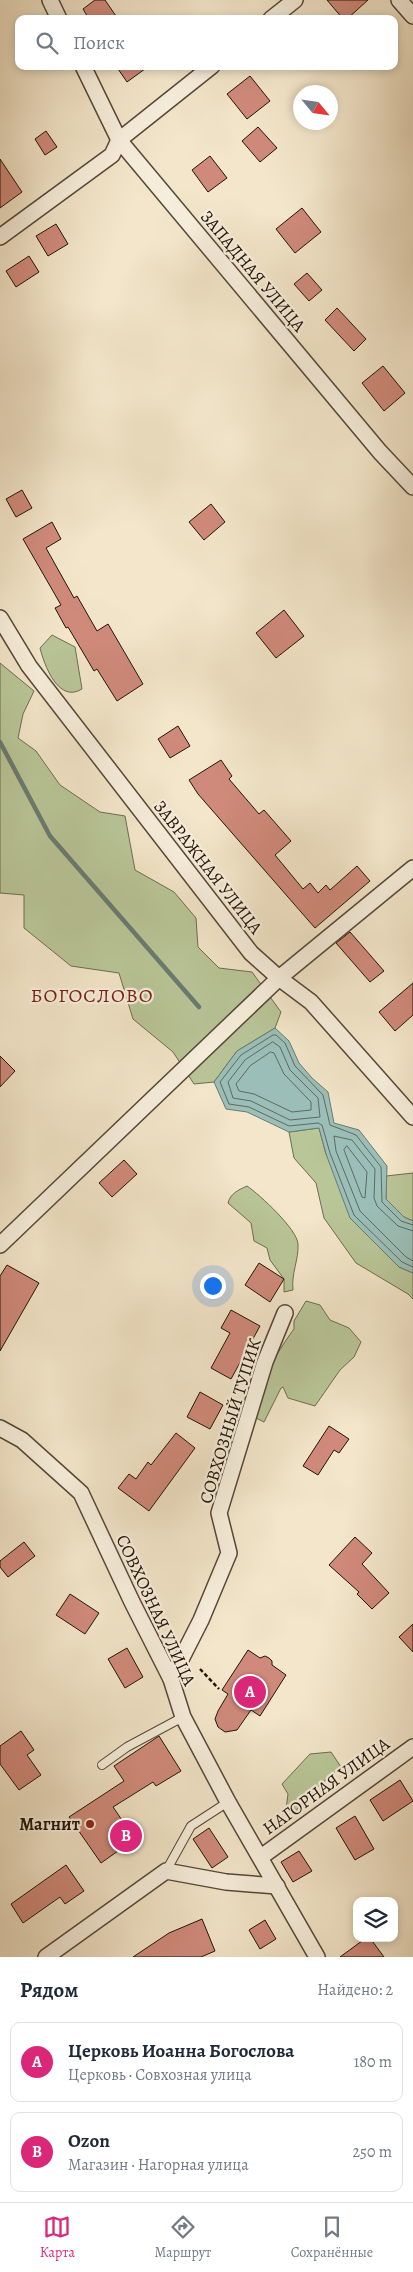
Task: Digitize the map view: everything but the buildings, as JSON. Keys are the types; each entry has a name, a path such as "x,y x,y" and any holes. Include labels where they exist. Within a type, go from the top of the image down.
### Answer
{"street":[{"path":"50,0 57,15"},
{"path":"277,10 295,0"},
{"path":"399,0 413,16"},
{"name":"ЗАПАДНАЯ УЛИЦА","path":"85,70 119,140 380,452 413,487"},
{"path":"0,237 112,155 119,140 207,70"},
{"name":"ЗАВРАЖНАЯ УЛИЦА","path":"0,618 29,666 251,953 279,978 311,1002 413,1117"},
{"path":"0,1245 279,978 413,868"},
{"name":"СОВХОЗНЫЙ ТУПИК","path":"172,1679 201,1620 229,1553 219,1513 265,1362 285,1313"},
{"name":"СОВХОЗНАЯ УЛИЦА","path":"0,1428 22,1440 81,1493 132,1602 172,1679 183,1717 228,1802 261,1857 316,1957"},
{"name":"НАГОРНАЯ УЛИЦА","path":"261,1857 413,1746"},
{"path":"46,1957 166,1871 226,1882 277,1886"}],"lane":[{"path":"102,1765 127,1747 183,1717"},
{"path":"166,1871 191,1826 228,1802"}],"path":[{"path":"200,1669 219,1689"}],"green space":[{"path":"52,635 75,647 82,689 73,692 66,691 59,687 49,672 40,648"},
{"path":"0,663 34,691 23,714 18,738 36,751 60,785 100,812 125,816 135,870 174,892 196,918 198,947 219,968 252,972 281,1012 275,1028 237,1051 214,1082 194,1084 173,1052 133,1019 119,973 71,966 24,928 24,895 0,893"},
{"path":"319,1128 326,1154 399,1267 413,1273 413,1299 408,1294 356,1263 324,1218 316,1183 294,1158 289,1132"},
{"path":"413,1173 413,1221 404,1217 386,1199 386,1176"},
{"path":"247,1186 285,1221 296,1238 298,1250 293,1290 284,1292 284,1279 270,1260 267,1248 254,1241 251,1223 228,1203 233,1195"},
{"path":"306,1301 320,1305 330,1320 349,1328 361,1342 354,1357 340,1370 315,1406 288,1398 283,1387 264,1422 254,1417 263,1380 280,1349 294,1329 294,1321"},
{"path":"331,1752 341,1767 315,1789 294,1813 286,1809 288,1794 282,1784 310,1754"}],"water":[{"path":"275,1028 289,1041 299,1063 328,1092 334,1123 359,1130 387,1166 386,1199 404,1217 413,1221 413,1273 399,1267 350,1218 326,1154 319,1128 289,1132 247,1112 226,1109 214,1082 237,1051"}],"waterway":[{"path":"0,742 50,836 199,1007"}],"place":[{"name":"Церковь Иоанна Богослова","path":"250,1692"},
{"name":"Магнит","path":"90,1824"},
{"name":"Ozon","path":"126,1836"}],"district":[{"name":"БОГОСЛОВО","path":"92,995"}]}
